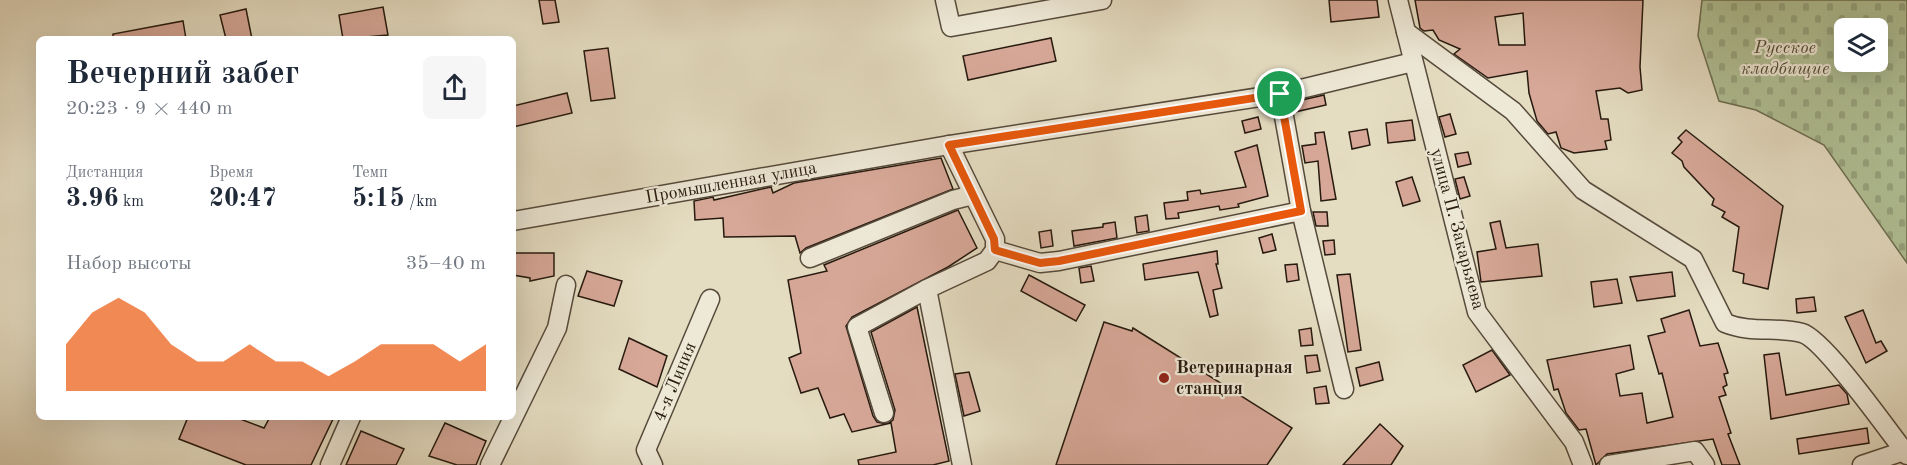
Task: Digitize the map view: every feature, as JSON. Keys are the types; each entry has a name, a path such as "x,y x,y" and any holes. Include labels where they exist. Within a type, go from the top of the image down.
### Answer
{"street":[{"path":"945,0 951,27 1102,0"},
{"name":"улица П. Закарьяева","path":"1398,0 1477,312 1574,442 1583,465"},
{"path":"1406,32 1512,111 1583,190 1635,226 1693,260 1725,323 1741,330 1804,333 1818,345 1906,453 1862,465"},
{"name":"Промышленная улица","path":"516,220 949,145 1280,94 1413,62"},
{"path":"1280,94 1301,211 1344,389"},
{"path":"884,413 857,327 927,289 987,261 995,250 994,239 949,145"},
{"path":"810,258 953,200 973,195"},
{"path":"995,250 1025,260 1049,262 1301,211"},
{"path":"516,412 557,328 566,285"},
{"path":"927,289 962,465"},
{"name":"4-я Линия","path":"653,465 646,450 710,299"},
{"path":"330,465 350,420"},
{"path":"490,465 512,420"},
{"path":"1609,465 1695,451 1705,465"}],"green space":[{"name":"Русское кладбищие","path":"1702,0 1907,0 1907,263 1824,145 1756,110 1719,101 1698,36"}],"building":[{"path":"539,0 555,0 559,22 543,24"},
{"path":"1329,0 1377,0 1379,17 1331,22"},
{"path":"1415,0 1643,0 1640,67 1642,90 1628,93 1620,88 1596,91 1601,119 1608,119 1611,140 1605,141 1607,149 1574,153 1561,148 1556,132 1548,134 1537,121 1529,93 1527,71 1488,78 1454,54 1460,49 1439,40 1433,30 1424,31 1420,28","holes":["1523,13 1525,45 1499,45 1495,17"]},
{"path":"383,7 388,35 342,36 339,15"},
{"path":"246,9 251,36 225,36 220,15"},
{"path":"183,21 186,36 113,36 113,34"},
{"path":"1051,38 1056,61 968,80 963,56"},
{"path":"608,48 615,98 591,101 584,51"},
{"path":"567,93 572,113 516,126 516,105"},
{"path":"1324,95 1326,105 1295,112 1293,102"},
{"path":"1450,114 1456,134 1445,137 1439,117"},
{"path":"1258,117 1261,129 1245,133 1242,121"},
{"path":"1412,120 1415,140 1388,143 1386,123"},
{"path":"1367,129 1370,145 1352,149 1349,132"},
{"path":"1686,130 1783,206 1768,289 1743,283 1744,274 1733,271 1739,227 1722,217 1725,212 1712,205 1714,199 1684,167 1682,161 1672,153 1682,142 1678,138"},
{"path":"1324,132 1336,199 1321,201 1318,161 1305,163 1302,146 1316,144 1315,133"},
{"path":"1257,145 1268,196 1238,204 1239,207 1220,210 1219,206 1178,213 1179,218 1166,219 1164,203 1188,200 1187,192 1200,190 1201,194 1246,187 1235,152"},
{"path":"1468,152 1471,164 1458,167 1455,154"},
{"path":"941,158 953,189 806,248 800,253 795,236 724,237 723,218 695,220 694,201 713,197 714,200 771,187 773,193 794,183"},
{"path":"1412,177 1420,201 1403,206 1396,182"},
{"path":"1464,177 1470,196 1460,199 1455,179"},
{"path":"958,210 977,248 948,267 852,317 846,326 873,416 877,422 887,424 852,432 844,414 830,418 818,388 801,393 789,358 801,353 788,280 827,271 824,265"},
{"path":"1313,212 1327,212 1328,226 1316,226"},
{"path":"1147,215 1149,231 1137,233 1135,217"},
{"path":"1500,221 1506,248 1538,244 1542,276 1481,282 1477,252 1496,249 1490,223"},
{"path":"1115,222 1117,238 1074,246 1072,231 1103,227 1103,224"},
{"path":"1051,230 1053,246 1041,248 1039,232"},
{"path":"1272,234 1276,250 1263,253 1259,238"},
{"path":"1334,240 1335,254 1325,255 1323,241"},
{"path":"1217,251 1218,264 1216,264 1222,288 1213,290 1218,315 1210,317 1198,272 1145,280 1143,264"},
{"path":"516,253 554,253 554,276 530,281 530,278 516,276"},
{"path":"1297,264 1299,280 1287,282 1285,265"},
{"path":"1091,266 1094,281 1081,283 1079,268"},
{"path":"587,271 622,281 614,306 578,296"},
{"path":"1672,272 1675,296 1637,301 1630,277"},
{"path":"1350,274 1361,350 1348,352 1337,275"},
{"path":"1029,275 1085,305 1076,321 1021,291"},
{"path":"1617,279 1622,303 1594,307 1591,282"},
{"path":"1814,297 1816,311 1797,313 1796,299"},
{"path":"917,307 949,461 933,465 859,465 858,460 896,452 891,423 887,424 893,420 895,410 871,332"},
{"path":"1689,310 1700,346 1718,343 1728,373 1724,374 1727,385 1723,387 1726,395 1719,397 1731,433 1728,434 1740,465 1722,465 1713,439 1607,454 1596,465 1586,429 1579,430 1566,413 1558,389 1554,390 1547,360 1630,345 1634,369 1616,374 1620,396 1642,393 1647,423 1673,417 1662,373 1659,374 1648,336 1665,332 1661,319"},
{"path":"1863,310 1876,343 1881,341 1887,351 1866,363 1845,317"},
{"name":"Ветеринарная станция","path":"1104,322 1132,331 1133,328 1292,428 1267,465 1056,465"},
{"path":"1311,328 1313,345 1301,346 1299,330"},
{"path":"629,338 667,356 657,387 619,369"},
{"path":"1492,350 1510,375 1476,392 1463,365"},
{"path":"1779,353 1786,395 1839,385 1847,394 1849,404 1771,419 1764,355"},
{"path":"1317,355 1320,371 1307,373 1305,356"},
{"path":"1379,362 1383,380 1360,386 1356,368"},
{"path":"969,372 980,411 964,416 955,374"},
{"path":"1326,386 1329,403 1316,404 1314,388"},
{"path":"187,420 243,420 264,428 268,420 333,420 311,465 246,465 179,439"},
{"path":"445,423 486,441 476,465 457,465 429,456"},
{"path":"1380,424 1403,446 1391,465 1343,465"},
{"path":"1867,428 1869,443 1799,454 1797,439"},
{"path":"361,431 404,449 396,465 346,465"}],"place":[{"name":"Ветеринарная станция","path":"1164,378"}],"route":[{"path":"1280,94 1301,211 1059,261 1040,263 995,250 994,239 949,145 1032,132 1280,94"}]}
